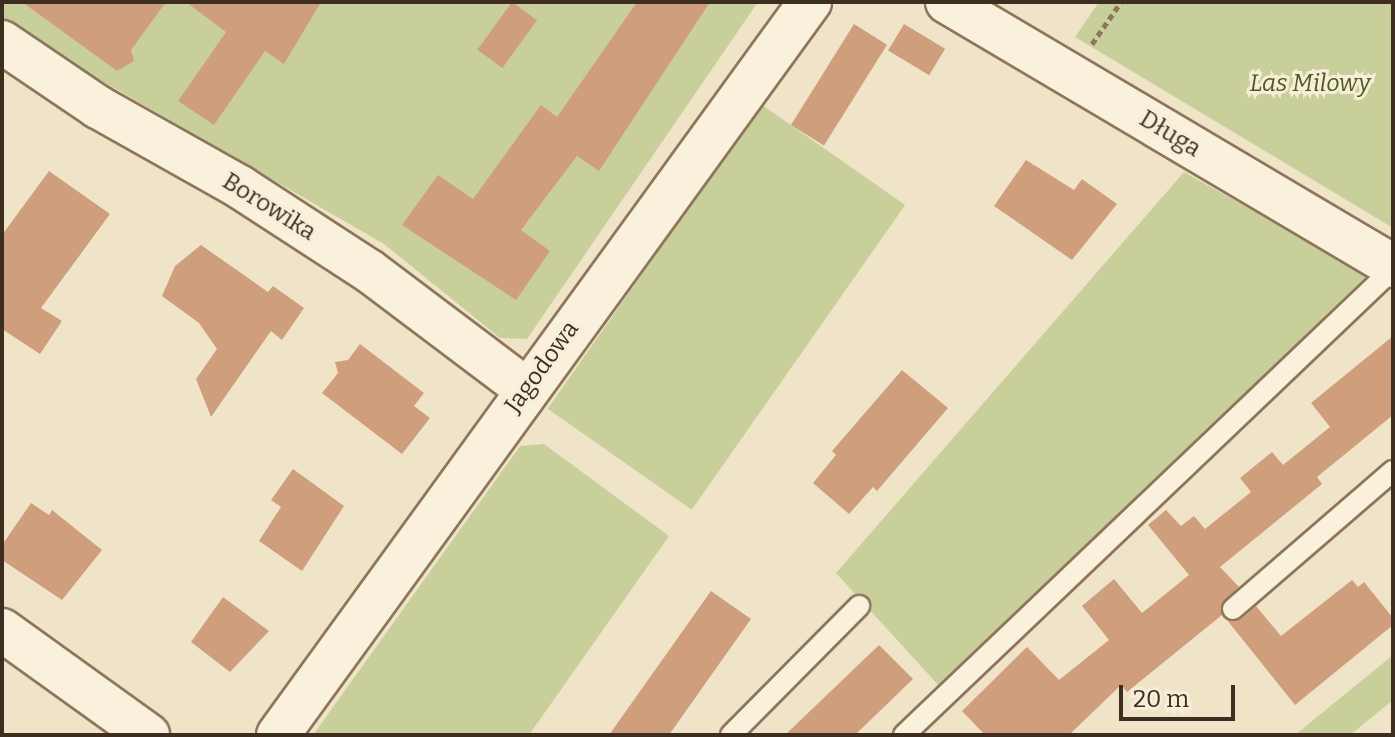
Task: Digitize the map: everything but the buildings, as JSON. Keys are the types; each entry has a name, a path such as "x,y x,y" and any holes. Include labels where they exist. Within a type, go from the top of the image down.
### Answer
{"street":[{"name":"Jagodowa","path":"278,735 526,389 810,2"},
{"name":"Długa","path":"947,2 1393,267"},
{"name":"Borowika","path":"2,42 98,107 240,187 368,270 526,389"},
{"path":"2,630 148,735"}],"lane":[{"path":"904,735 1393,267"},
{"path":"1233,609 1393,471"},
{"path":"731,735 859,606"}],"path":[{"path":"1071,75 1121,2"}],"green space":[{"path":"2,2 758,2 527,339 500,338 384,244 62,58 2,17"},
{"name":"Las Milowy","path":"1099,2 1393,2 1393,228 1075,37"},
{"path":"761,104 905,205 692,510 548,409"},
{"path":"1184,172 1368,275 940,687 836,573"},
{"path":"544,444 669,536 529,735 313,735 520,446"},
{"path":"1393,655 1393,700 1350,735 1295,735"}]}
